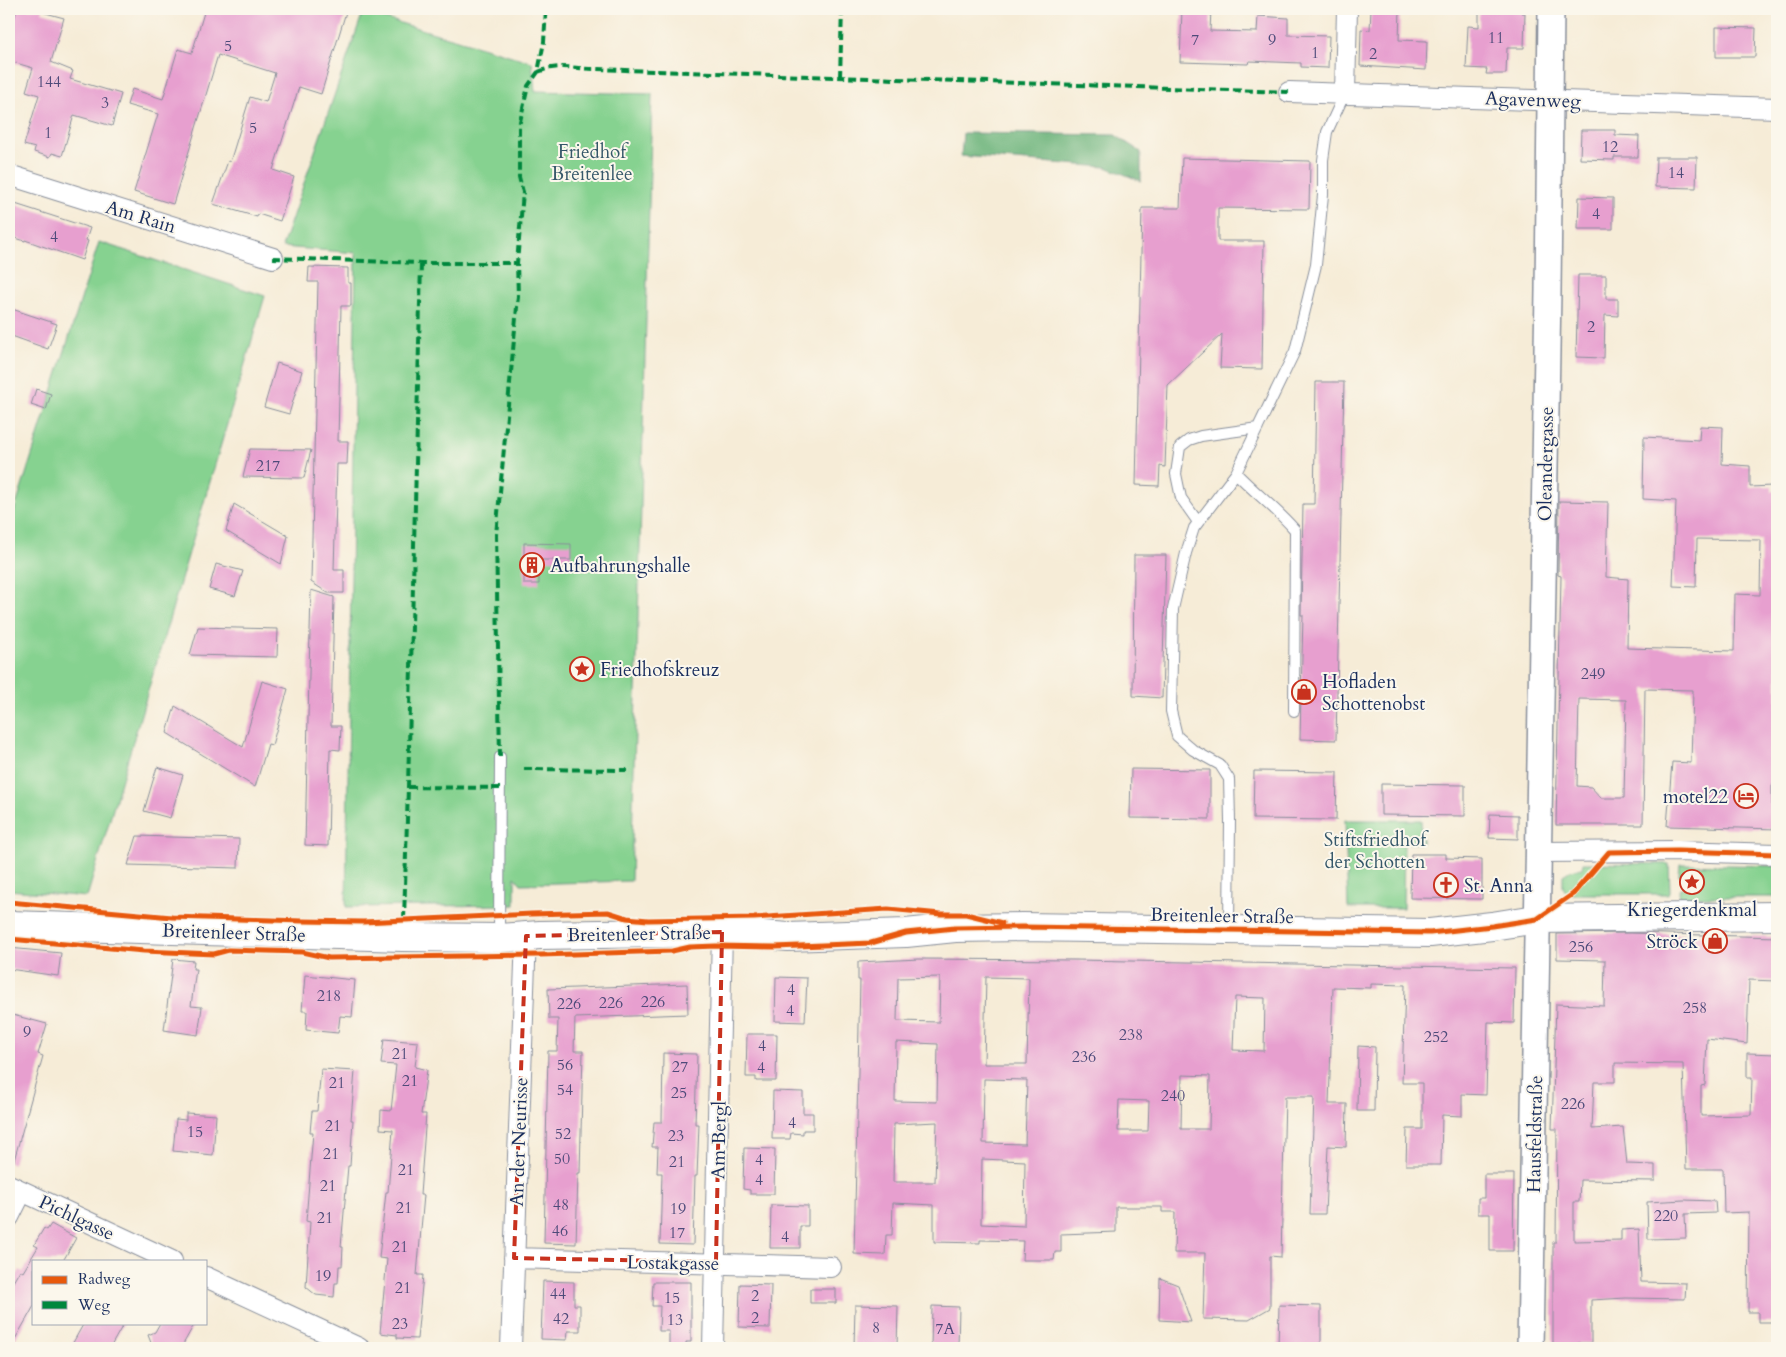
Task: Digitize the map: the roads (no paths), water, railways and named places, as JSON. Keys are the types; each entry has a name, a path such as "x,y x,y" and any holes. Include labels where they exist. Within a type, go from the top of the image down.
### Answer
{"main road":[{"name":"Breitenleer Straße","path":"9,925 403,938 499,938 722,932 788,936 906,934 955,928 1022,927 1430,932 1537,920 1777,916"}],"street":[{"path":"1345,93 1347,9"},
{"name":"Oleandergasse","path":"1537,920 1551,9"},
{"name":"Agavenweg","path":"1289,92 1777,108"},
{"name":"Am Rain","path":"9,175 273,258"},
{"path":"1538,852 1777,854"},
{"name":"Hausfeldstraße","path":"1530,1348 1537,920"},
{"name":"Am Bergl","path":"713,1348 722,932"},
{"name":"An der Neurisse","path":"511,1348 526,936"},
{"path":"9,1217 15,1188"},
{"name":"Pichlgasse","path":"15,1188 170,1260"},
{"name":"Lostakgasse","path":"514,1258 716,1262 832,1267"},
{"path":"208,1277 359,1348"}],"lane":[{"path":"1229,930 1229,779 1220,765 1193,750 1177,736 1171,711 1173,610 1186,553 1194,528 1236,473 1295,351 1316,265 1323,195 1322,160 1327,132 1345,93"},
{"path":"1198,522 1181,498 1176,474 1180,447 1189,440 1201,436 1258,428"},
{"path":"1236,473 1251,490 1283,515 1295,530 1294,711"},
{"path":"499,938 500,757"}],"place":[{"name":"Aufbahrungshalle","path":"532,565"},
{"name":"Friedhofskreuz","path":"582,669"},
{"name":"Hofladen Schottenobst","path":"1304,692"},
{"name":"motel22","path":"1746,796"},
{"name":"Kriegerdenkmal","path":"1692,882"},
{"name":"St. Anna","path":"1446,885"},
{"name":"Ströck","path":"1715,941"}],"park label":[{"name":"Friedhof Breitenlee","path":"592,162"},
{"name":"Stiftsfriedhof der Schotten","path":"1375,850"}]}
